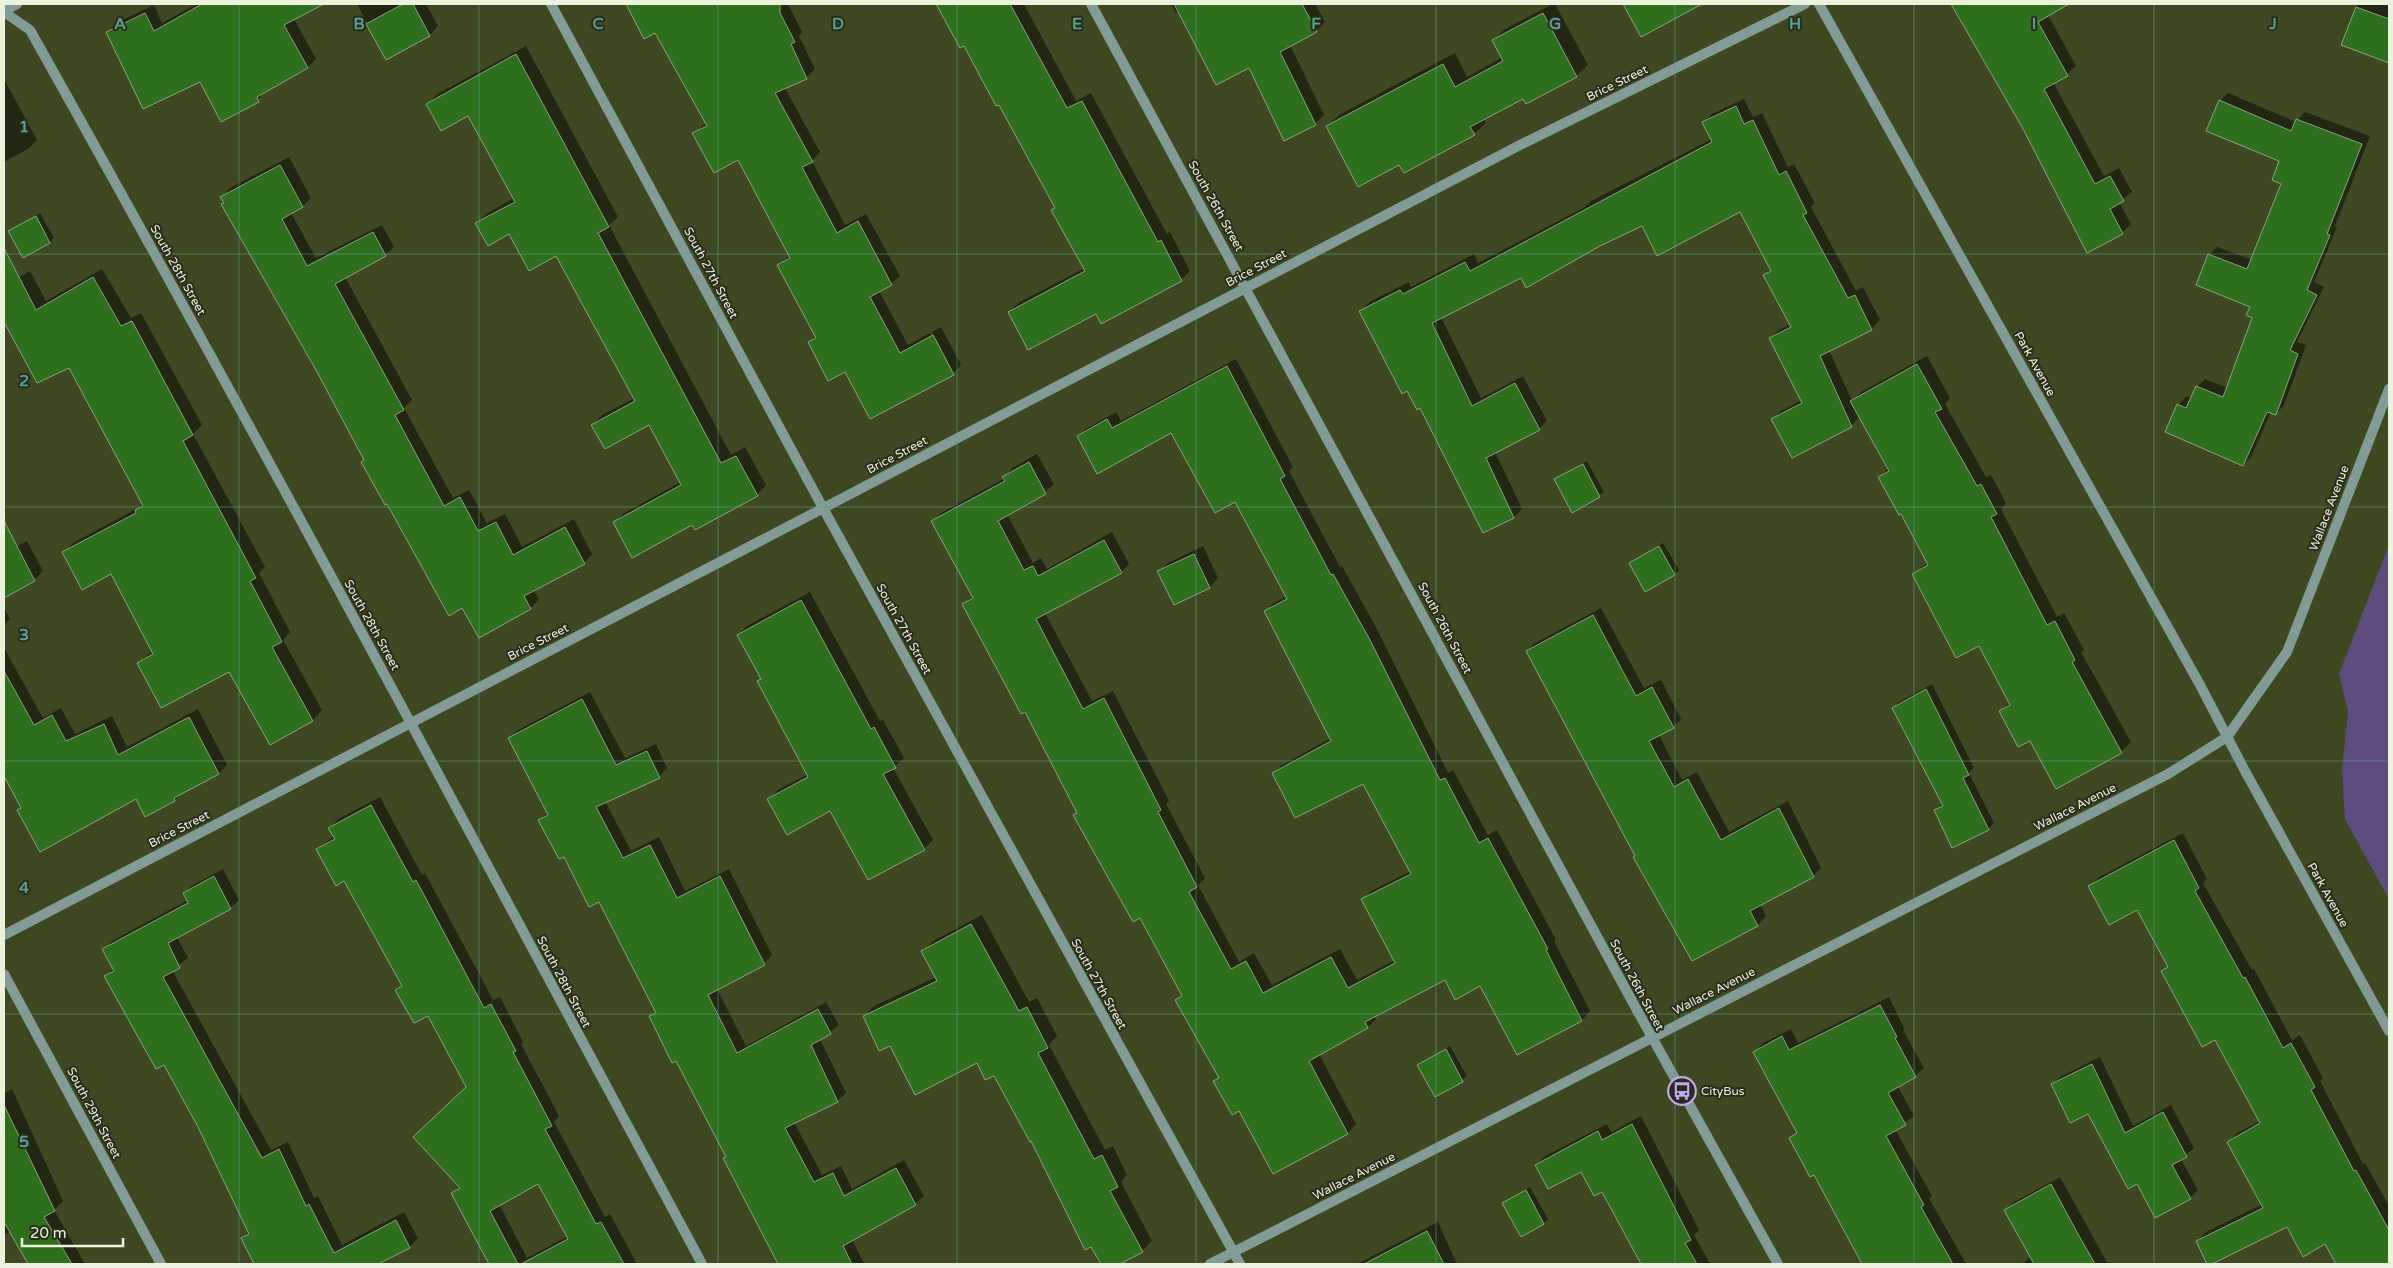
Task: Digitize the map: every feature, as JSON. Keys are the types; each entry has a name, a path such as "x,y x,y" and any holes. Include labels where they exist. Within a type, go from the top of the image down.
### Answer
{"street":[{"path":"4,11 17,4"},
{"name":"South 27th Street","path":"551,4 823,508 1240,1264"},
{"name":"South 26th Street","path":"1091,4 1652,1037 1778,1264"},
{"name":"Brice Street","path":"4,934 1524,143 1805,4"},
{"name":"Park Avenue","path":"1819,4 2199,683 2245,771 2389,1030"},
{"name":"South 28th Street","path":"4,11 30,30 411,722 702,1264"},
{"name":"Wallace Avenue","path":"1210,1264 2168,774 2227,737 2287,652 2389,389"},
{"name":"South 29th Street","path":"4,974 161,1264"}],"shaded area":[{"path":"2389,545 2389,899 2345,819 2342,769 2348,712 2339,674"}],"building":[{"path":"202,4 324,4 284,25 308,68 257,97 259,102 221,122 200,82 143,109 106,32 145,13 154,31"},
{"path":"403,4 413,4 430,36 386,60 366,24"},
{"path":"626,4 780,4 780,13 795,42 791,44 807,79 775,93 813,162 802,167 837,233 858,221 892,285 870,297 900,353 933,335 954,375 870,419 845,372 828,381 808,342 816,338 777,265 790,258 738,160 714,173 692,133 707,126 655,33 644,39"},
{"path":"936,4 1010,4 1067,108 1082,101 1158,242 1161,240 1182,281 1101,324 1096,314 1028,350 1008,312 1085,271 1051,210 1055,208 999,105 996,106 964,46 960,48"},
{"path":"1174,4 1302,4 1317,32 1280,52 1316,125 1284,141 1249,68 1216,85"},
{"path":"1623,4 1702,4 1641,37"},
{"path":"1951,4 2069,4 2038,22 2068,76 2044,89 2095,184 2110,176 2124,201 2110,209 2123,234 2087,253 2022,127"},
{"path":"2356,7 2389,19 2389,63 2341,45"},
{"path":"1543,13 1577,77 1526,104 1523,99 1470,127 1475,135 1404,173 1399,165 1358,187 1326,126 1443,64 1455,87 1503,61 1492,40"},
{"path":"516,54 609,227 598,233 721,463 736,456 758,496 695,530 692,525 632,558 613,522 681,485 649,425 605,449 591,425 635,401 556,256 529,271 509,234 488,246 475,223 515,202 468,116 441,131 426,104"},
{"path":"2219,100 2291,131 2296,119 2362,144 2327,234 2330,235 2307,290 2317,295 2290,350 2298,354 2276,415 2267,412 2243,466 2165,432 2177,404 2186,408 2196,386 2223,397 2252,318 2246,315 2250,307 2196,285 2208,254 2247,269 2281,184 2272,180 2279,161 2206,131"},
{"path":"1736,106 1744,124 1753,120 1779,175 1786,171 1807,213 1803,215 1848,298 1855,295 1872,330 1820,356 1852,427 1792,458 1771,419 1802,403 1769,338 1791,327 1763,275 1771,271 1740,212 1657,256 1642,226 1600,246 1526,288 1521,278 1432,323 1472,406 1515,383 1540,430 1486,458 1514,518 1483,533 1420,408 1417,410 1407,391 1402,394 1359,311 1400,290 1403,294 1465,262 1470,271 1712,142 1702,122"},
{"path":"280,165 303,207 282,219 307,266 373,232 386,256 335,284 404,410 395,415 444,506 460,497 478,531 496,522 513,555 565,527 585,564 524,596 531,609 479,638 462,608 449,616 387,504 385,505 361,462 364,460 316,370 221,204 224,203 220,197"},
{"path":"36,216 50,243 23,258 8,231"},
{"path":"4,248 36,310 93,277 121,326 132,321 193,435 183,441 256,578 250,581 282,642 272,647 313,721 270,745 229,672 161,708 137,663 153,654 111,574 82,590 62,552 136,513 135,510 143,506 69,368 37,383 4,322"},
{"path":"1917,364 1942,409 1935,412 1977,486 1981,484 1997,514 1991,517 2047,625 2055,621 2075,660 2072,662 2122,753 2056,789 2030,741 2018,747 1999,711 2010,705 1979,646 1956,658 1912,574 1928,565 1901,514 1899,515 1878,477 1889,471 1850,401"},
{"path":"1227,366 1285,476 1280,479 1331,575 1333,574 1370,640 1440,780 1445,778 1479,843 1488,838 1548,949 1546,950 1582,1021 1517,1055 1480,986 1455,1000 1445,980 1365,1022 1368,1028 1309,1061 1348,1134 1273,1174 1239,1111 1232,1115 1213,1081 1219,1078 1175,1000 1182,996 1140,918 1133,922 1073,815 1077,813 1025,712 1021,714 962,604 973,598 931,521 1005,481 1002,477 1029,462 1046,494 998,521 1024,570 1033,566 1038,576 1104,540 1122,573 1036,619 1083,709 1104,698 1161,810 1158,812 1197,887 1189,892 1231,969 1246,961 1263,993 1331,957 1348,988 1395,963 1361,899 1411,874 1363,784 1295,818 1272,773 1331,741 1264,611 1287,599 1235,502 1215,513 1171,433 1097,474 1077,436 1107,419 1112,428"},
{"path":"1583,464 1600,497 1572,513 1554,479"},
{"path":"4,521 35,581 4,598"},
{"path":"1659,546 1675,575 1645,592 1629,563"},
{"path":"1194,554 1210,588 1174,605 1157,571"},
{"path":"801,600 871,729 874,727 896,768 883,774 925,850 868,880 830,811 787,835 767,799 808,777 757,681 761,679 737,635"},
{"path":"1593,615 1636,696 1652,687 1674,728 1649,741 1674,787 1688,779 1721,840 1779,808 1814,877 1750,911 1758,926 1692,961 1633,857 1635,856 1526,651"},
{"path":"4,671 34,725 52,715 66,741 104,724 118,755 189,717 219,774 174,798 175,801 145,817 136,799 40,852 17,810 21,808 4,776"},
{"path":"1926,689 1969,775 1963,778 1989,830 1952,848 1934,810 1943,806 1892,708"},
{"path":"582,699 616,765 647,751 660,778 596,807 623,858 650,845 677,898 720,876 765,965 708,995 737,1053 818,1009 831,1034 811,1045 838,1102 785,1128 814,1182 833,1173 844,1196 896,1168 916,1205 843,1246 852,1264 778,1264 723,1158 726,1157 676,1061 672,1063 649,1016 656,1013 599,902 589,907 564,857 559,859 538,820 548,815 508,738"},
{"path":"371,805 413,882 416,880 484,1008 491,1004 516,1051 513,1052 552,1126 545,1129 596,1224 601,1222 624,1264 521,1264 568,1239 538,1184 490,1211 518,1264 489,1264 451,1193 460,1188 413,1137 466,1087 428,1016 414,1023 395,990 402,986 344,881 336,886 316,849 335,839 328,828"},
{"path":"2174,840 2199,888 2195,891 2243,978 2245,977 2283,1048 2291,1043 2315,1087 2311,1090 2354,1171 2356,1170 2389,1230 2389,1264 2336,1264 2325,1244 2303,1257 2287,1227 2212,1264 2207,1264 2196,1241 2263,1208 2227,1142 2260,1123 2215,1040 2202,1047 2161,971 2168,967 2137,910 2109,925 2088,886"},
{"path":"214,876 231,909 168,943 180,968 163,977 262,1158 279,1149 306,1206 309,1204 334,1253 396,1220 410,1248 378,1264 254,1264 241,1238 249,1234 198,1127 164,1065 156,1069 104,976 114,971 102,949 188,903 183,893"},
{"path":"971,924 1019,1011 1027,1007 1048,1048 1038,1053 1094,1159 1102,1155 1118,1187 1110,1191 1143,1252 1120,1264 1101,1264 1091,1247 1085,1250 1031,1141 994,1076 985,1080 977,1063 915,1095 890,1046 879,1051 863,1016 937,981 921,951"},
{"path":"1880,1005 1916,1077 1888,1093 1906,1125 1886,1136 1924,1205 1921,1207 1953,1264 1862,1264 1814,1175 1810,1177 1789,1138 1797,1133 1753,1052 1782,1036 1789,1050"},
{"path":"1446,1049 1463,1082 1435,1097 1417,1065"},
{"path":"2092,1064 2125,1133 2163,1112 2187,1157 2172,1165 2191,1199 2155,1218 2137,1184 2128,1189 2088,1114 2070,1123 2051,1084"},
{"path":"4,1105 55,1211 44,1217 72,1264 28,1264 4,1222"},
{"path":"1632,1124 1691,1240 1685,1243 1697,1264 1641,1264 1602,1192 1594,1196 1581,1172 1548,1189 1535,1165 1598,1131 1602,1140"},
{"path":"2051,1184 2095,1264 2034,1264 2004,1210"},
{"path":"1526,1190 1544,1224 1521,1237 1502,1203"},
{"path":"1427,1231 1444,1264 1364,1264"}],"place":[{"name":"CityBus","path":"1682,1091"}]}
